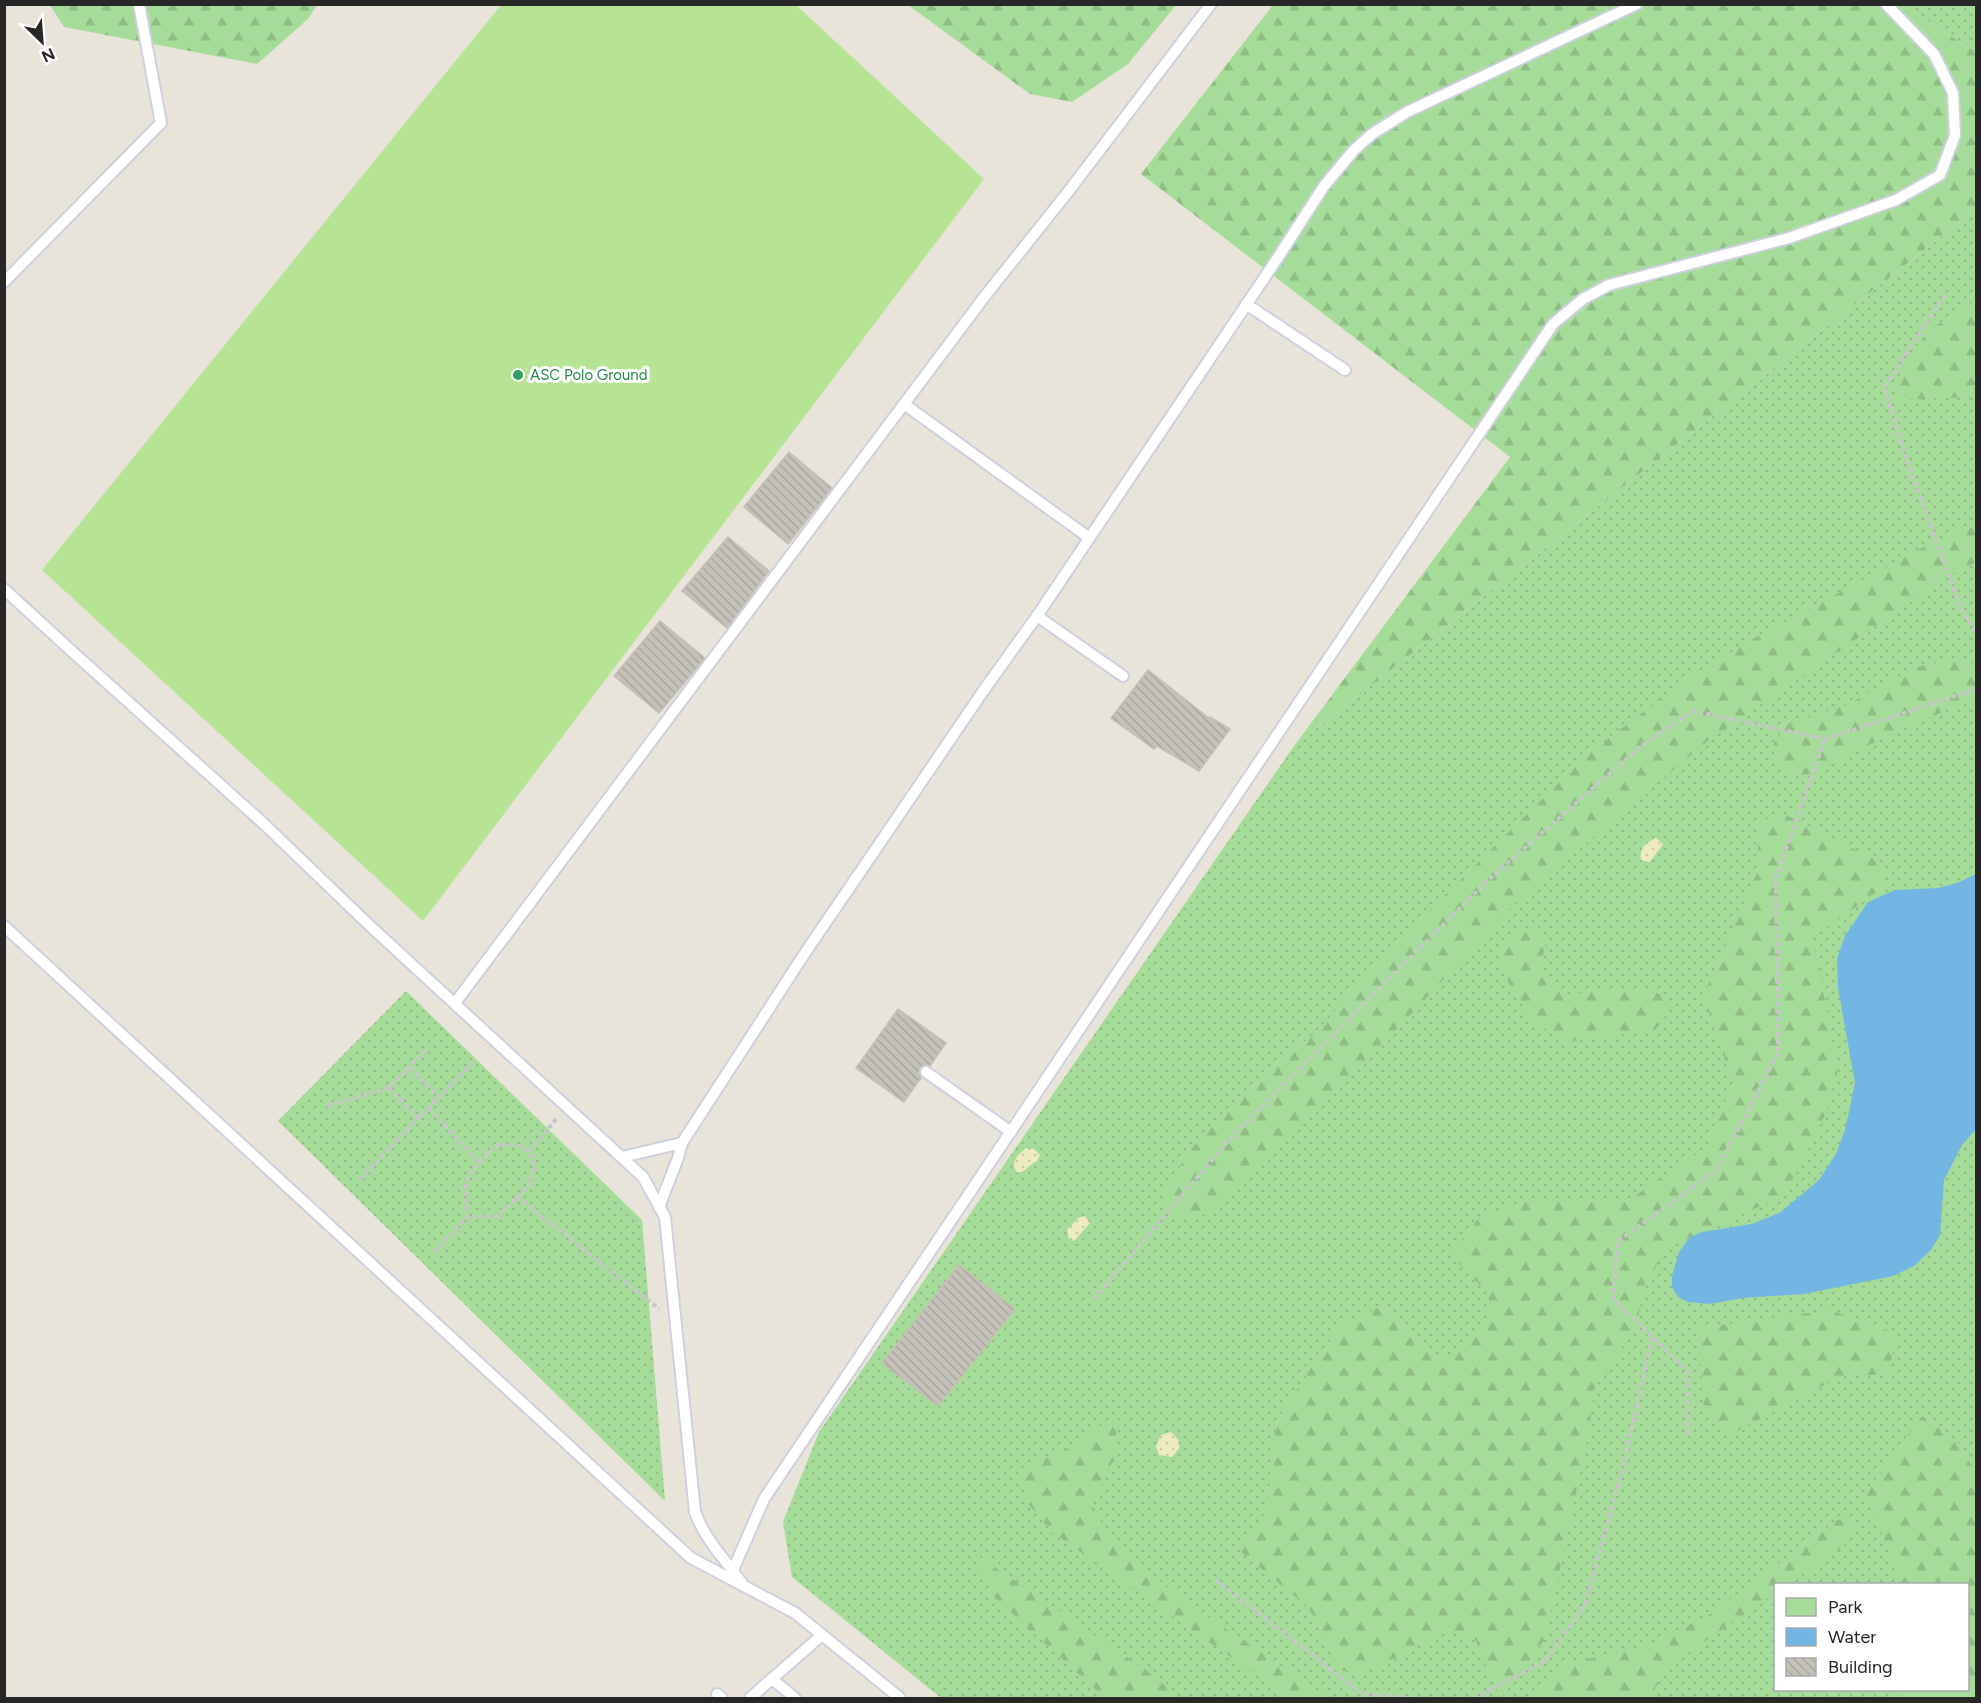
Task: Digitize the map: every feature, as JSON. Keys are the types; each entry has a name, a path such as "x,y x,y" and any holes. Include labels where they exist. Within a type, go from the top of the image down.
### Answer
{"lane":[{"path":"4,282 161,123 139,4"},
{"path":"455,1004 984,296 1068,192 1210,4"},
{"path":"659,1207 682,1143 803,956 1037,616 1324,186 1354,150 1372,134 1426,103 1637,4"},
{"path":"733,1570 764,1499 1553,324 1583,299 1609,285 1789,238 1896,200 1940,175 1955,135 1953,93 1934,54 1886,4"},
{"path":"1246,304 1345,370"},
{"path":"904,404 1088,537"},
{"path":"4,588 264,824 368,924 643,1176 665,1217 695,1512 701,1530 744,1586"},
{"path":"1037,616 1123,676"},
{"path":"4,926 691,1558 795,1613 900,1698"},
{"path":"926,1072 1011,1132"},
{"path":"622,1157 682,1143"},
{"path":"750,1698 822,1635"},
{"path":"772,1679 795,1698"}],"path":[{"path":"1946,295 1884,388 1910,470 1960,606 1977,633"},
{"path":"1094,1299 1235,1135 1487,881 1640,747 1694,711 1825,739 1977,689"},
{"path":"1688,1434 1687,1371 1613,1299 1618,1241 1717,1170 1778,1053 1776,877 1825,739"},
{"path":"327,1106 389,1088 427,1048"},
{"path":"360,1179 474,1062"},
{"path":"410,1068 439,1098"},
{"path":"389,1088 418,1119"},
{"path":"529,1151 567,1106"},
{"path":"429,1108 478,1161"},
{"path":"435,1252 467,1217 497,1216 517,1197 531,1180 533,1162 529,1151 521,1146 497,1145 478,1161 464,1187 467,1217"},
{"path":"517,1197 676,1322"},
{"path":"1474,1698 1545,1661 1585,1605 1622,1473 1652,1337"},
{"path":"1216,1580 1362,1694 1413,1698"}],"green space":[{"path":"50,5 317,5 308,19 257,64 64,27"},
{"name":"ASC Polo Ground","path":"501,5 796,5 984,179 423,921 42,570"},
{"path":"908,5 1176,5 1128,64 1072,102 1030,94"},
{"path":"1273,5 1903,5 1976,52 1976,209 1294,746 1510,457 1141,174"},
{"path":"1903,5 1976,5 1976,52"},
{"path":"1976,209 1976,1698 941,1698 792,1577 783,1522 819,1432 1294,746"},
{"path":"1976,300 1976,397 1893,400 1904,361 1932,328"},
{"path":"1976,522 1976,562 1946,578 1710,739 1514,904 1399,1027 1211,1211 1184,1220 1163,1201 1164,1189 1194,1146 1266,1069 1315,1034 1378,961 1588,754 1688,678 1758,636 1935,541"},
{"path":"1955,659 1976,664 1975,698 1887,736 1812,774 1793,775 1774,763 1774,743 1786,725 1848,704 1917,667"},
{"path":"1780,812 1886,865 1884,887 1813,937 1838,1070 1825,1115 1785,1195 1667,1248 1645,1284 1636,1328 1595,1386 1588,1436 1545,1639 1501,1698 1499,1698 1475,1639 1451,1630 1361,1674 1340,1670 1309,1608 1240,1551 1267,1510 1276,1421 1340,1325 1382,1306 1434,1357 1456,1354 1488,1318 1489,1295 1451,1255 1480,1216 1529,1199 1629,1200 1707,1147 1733,1082 1703,996 1758,870 1758,824"},
{"path":"1536,925 1546,941 1541,965 1549,985 1567,994 1634,989 1662,994 1666,1014 1655,1030 1568,1042 1534,1023 1511,988 1498,956 1503,941 1520,930"},
{"path":"406,991 642,1220 665,1501 278,1121"},
{"path":"1830,1310 1896,1333 1889,1374 1841,1376 1728,1436 1703,1403 1699,1328"},
{"path":"1119,1413 1113,1460 1092,1505 1114,1544 1183,1600 1329,1698 1289,1698 1052,1532 1027,1502 1020,1469 1062,1452"},
{"path":"1922,1416 1959,1443 1976,1474 1976,1698 1898,1698 1899,1691 1969,1691 1969,1583 1901,1583 1866,1493"},
{"path":"1850,1518 1856,1527 1843,1547 1789,1583 1774,1583 1774,1594 1665,1669 1650,1698 1536,1698 1544,1686 1570,1663 1651,1645 1712,1613 1837,1520"},
{"path":"971,1551 1156,1677 1178,1698 1105,1698 994,1597"}],"sand":[{"path":"1656,838 1663,844 1650,862 1641,860 1644,846"},
{"path":"1026,1148 1034,1149 1040,1155 1037,1161 1017,1173 1014,1162"},
{"path":"1085,1216 1090,1223 1074,1241 1069,1239 1067,1230 1078,1218"},
{"path":"1171,1432 1179,1441 1179,1448 1172,1457 1159,1455 1156,1446 1161,1435"}],"water":[{"path":"1976,874 1976,1129 1962,1145 1944,1180 1940,1235 1931,1250 1914,1266 1893,1276 1804,1294 1743,1298 1709,1304 1688,1302 1678,1297 1672,1287 1672,1276 1679,1252 1690,1237 1702,1232 1752,1224 1781,1212 1819,1180 1836,1154 1845,1130 1855,1083 1838,988 1837,959 1845,936 1868,902 1895,890 1938,888 1957,883"}],"building":[{"path":"789,452 832,488 788,544 744,507"},
{"path":"728,537 769,571 727,628 682,591"},
{"path":"660,621 705,658 659,713 614,676"},
{"path":"1148,670 1209,718 1230,729 1199,771 1157,746 1154,749 1111,718"},
{"path":"898,1009 946,1043 930,1066 920,1067 921,1078 904,1102 856,1068"},
{"path":"959,1265 1015,1309 938,1406 882,1363"}],"place":[{"name":"ASC Polo Ground","path":"518,375"}]}
